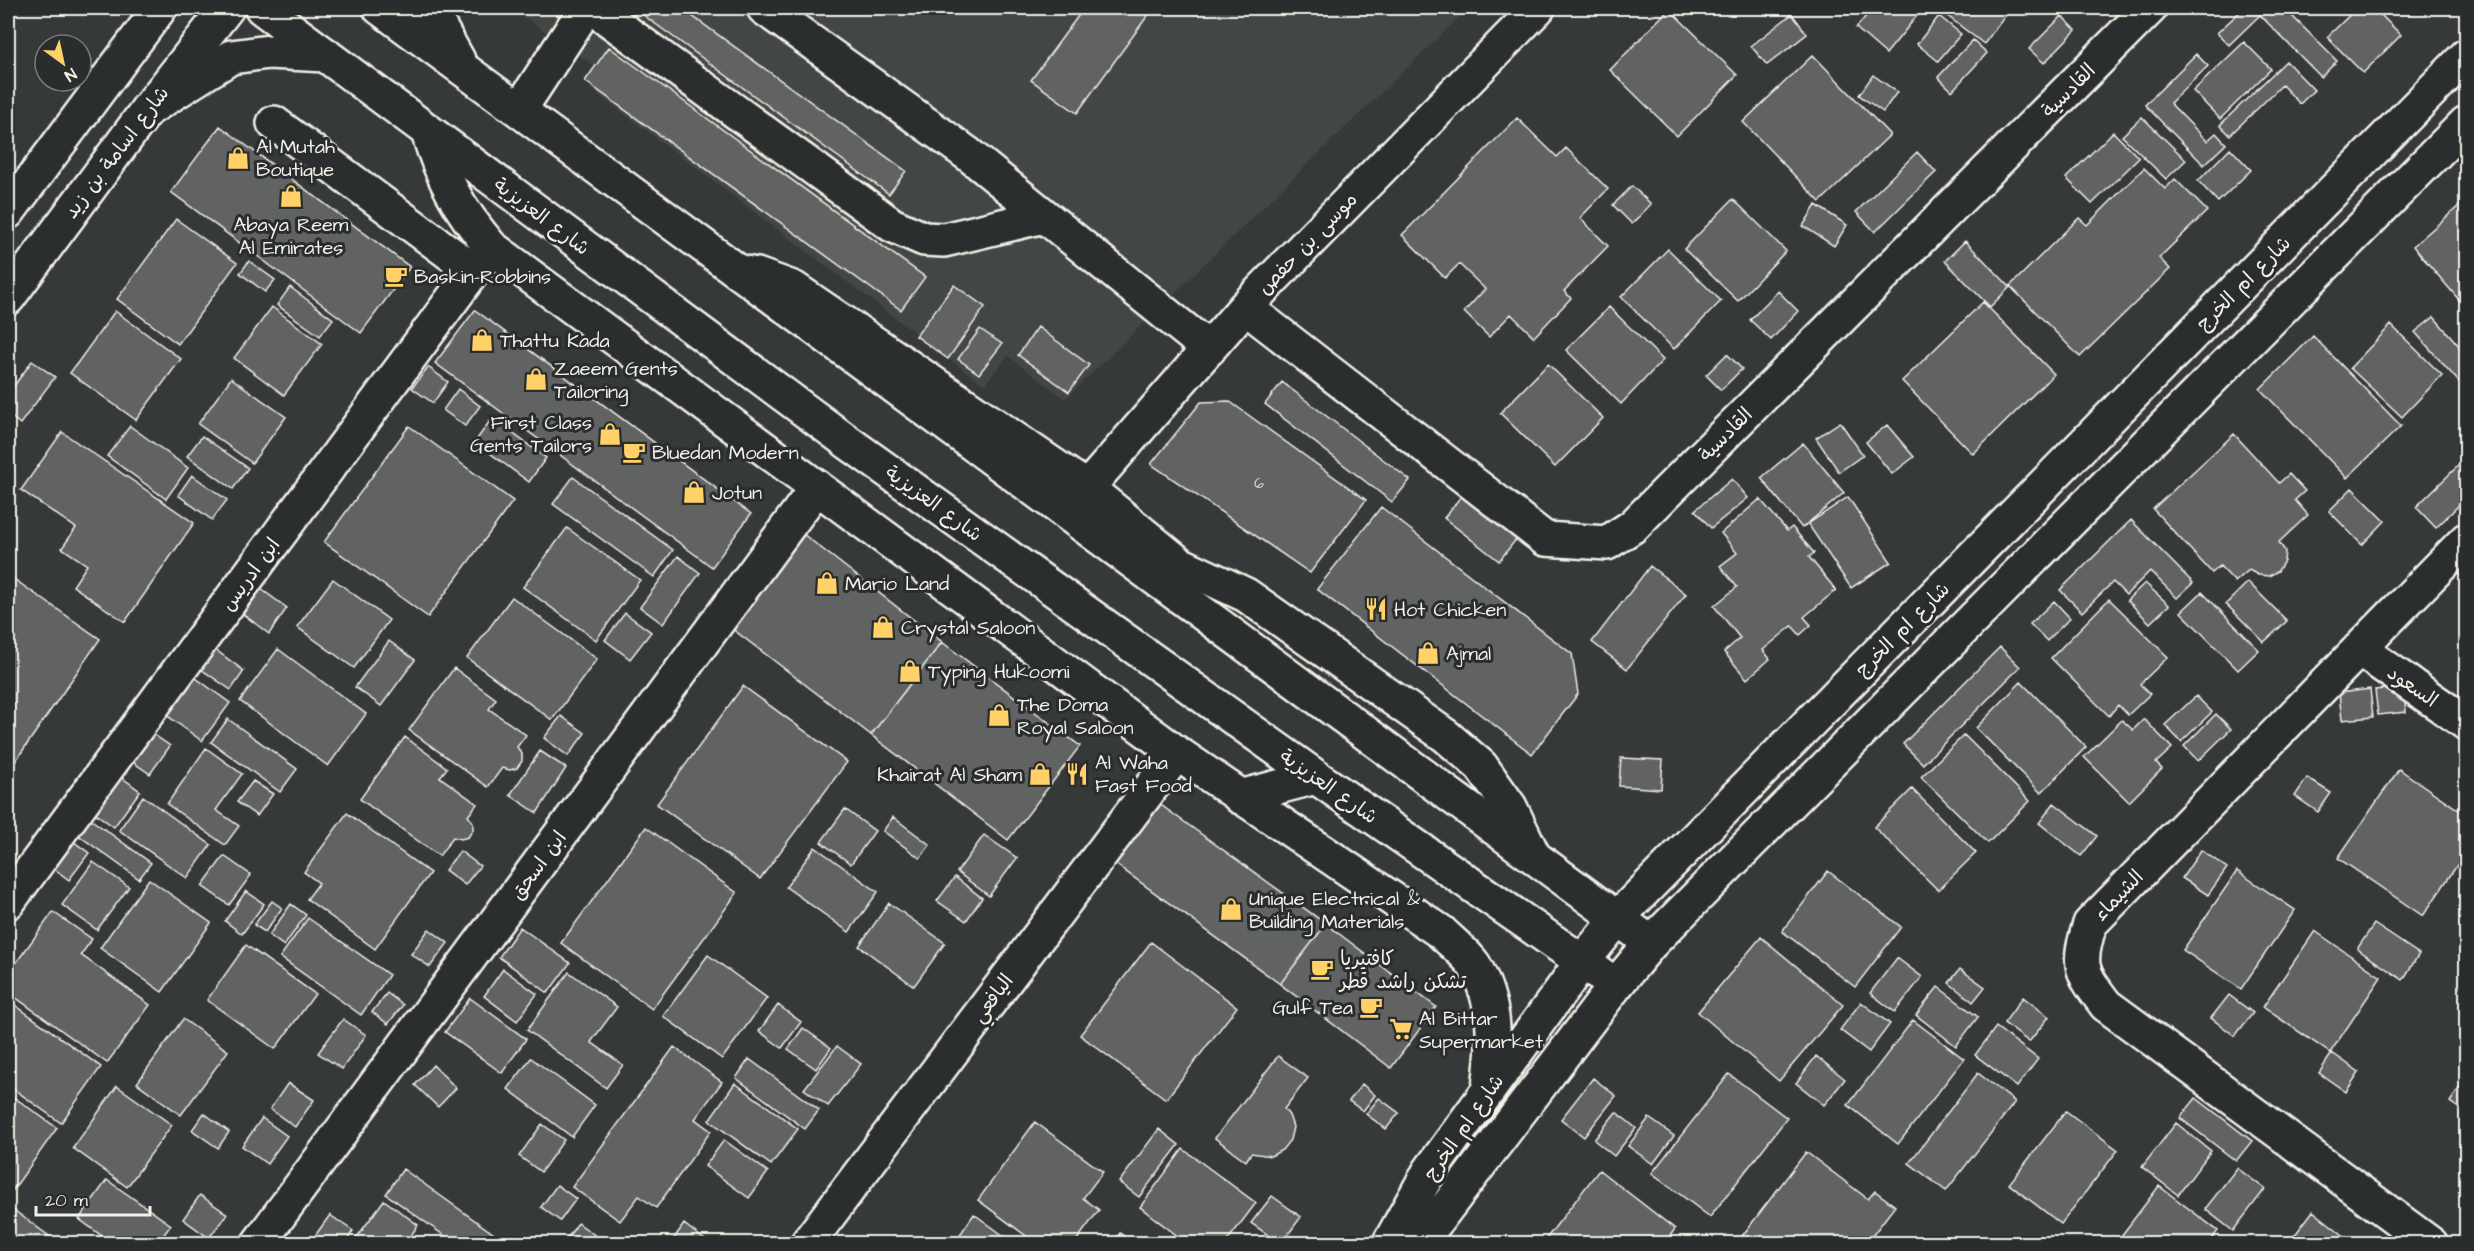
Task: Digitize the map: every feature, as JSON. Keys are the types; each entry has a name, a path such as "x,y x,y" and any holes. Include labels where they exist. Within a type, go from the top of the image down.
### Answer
{"street":[{"path":"8,212 160,8"},
{"name":"شارع اسامة بن زيد","path":"8,298 147,110 227,8"},
{"name":"شارع العزيزية","path":"262,8 849,442 1316,777 1616,985"},
{"path":"380,8 1651,943"},
{"path":"429,8 461,67"},
{"path":"520,109 586,8"},
{"path":"592,8 892,225 924,239 944,240 1044,216"},
{"path":"764,8 968,154 1209,349"},
{"name":"موسى بن حفص","path":"1087,488 1245,307 1538,8"},
{"name":"القادسية","path":"1245,307 1545,539 1607,543 1641,518 2150,8"},
{"path":"147,110 231,57 269,52 326,55"},
{"name":"شارع ام الخرج","path":"1389,1244 1429,1173 1582,962 1618,919 2466,56"},
{"path":"274,123 482,259 817,487 1177,753 1441,932 1473,963 1490,1000 1495,1043 1489,1091"},
{"name":"شارع ام الخرج","path":"1419,1244 1616,985 1651,943 2466,123"},
{"path":"428,132 438,163 452,194 470,221 482,259"},
{"name":"ابن ادريس","path":"8,902 482,259"},
{"path":"738,272 758,274 793,288 1087,488 1180,564 1246,595 1446,736 1481,766 1510,807 1533,855"},
{"name":"ابن اسحق","path":"258,1244 817,487"},
{"name":"الشيماء","path":"2431,1244 2106,1005 2087,980 2080,953 2090,924 2466,540"},
{"name":"السعود","path":"2359,649 2466,723"},
{"name":"اليافعي","path":"807,1244 1177,753"},
{"path":"1240,797 1316,777"}],"shaded area":[{"path":"511,8 1469,8 1065,399 1008,356 984,385 590,88 600,70"}],"building":[{"path":"636,8 681,8 906,171 889,194"},
{"path":"1084,8 1146,8 1151,11 1077,113 1031,80"},
{"path":"1873,8 1915,8 1920,12 1886,54 1856,28"},
{"path":"1937,8 2011,8 1984,44"},
{"path":"2244,8 2284,8 2337,61 2321,77 2260,15 2229,45 2217,33"},
{"path":"2357,8 2374,8 2401,35 2363,73 2327,37"},
{"path":"1669,9 1737,75 1677,136 1610,70"},
{"path":"1792,14 1807,34 1767,65 1751,46"},
{"path":"1939,16 1961,34 1938,61 1917,44"},
{"path":"2062,16 2076,30 2044,63 2029,49"},
{"path":"1973,40 1987,53 1952,91 1938,77"},
{"path":"2244,42 2271,69 2220,119 2193,91"},
{"path":"609,47 925,277 901,310 585,81"},
{"path":"2196,54 2208,66 2170,103 2207,141 2216,133 2226,144 2204,165 2145,105"},
{"path":"1813,55 1890,135 1820,202 1743,122"},
{"path":"2286,61 2314,90 2300,104 2282,85 2230,135 2220,125"},
{"path":"1873,75 1897,92 1883,112 1859,95"},
{"path":"2142,117 2186,160 2166,179 2122,136"},
{"path":"1517,118 1557,157 1566,148 1608,189 1580,218 1608,246 1564,291 1571,298 1534,337 1511,314 1489,337 1464,312 1485,289 1459,264 1445,278 1402,235"},
{"path":"220,126 410,267 361,333 171,192"},
{"path":"2113,132 2139,158 2092,204 2066,178"},
{"path":"2230,148 2251,170 2218,202 2198,181"},
{"path":"1917,152 1936,172 1875,232 1856,212"},
{"path":"2144,168 2165,189 2175,179 2207,211 2159,258 2170,269 2080,357 2010,286 2079,218 2087,225"},
{"path":"1632,186 1651,204 1632,224 1613,205"},
{"path":"1733,199 1786,251 1738,301 1684,249"},
{"path":"2466,200 2466,308 2413,246"},
{"path":"1816,205 1847,225 1834,246 1803,226"},
{"path":"176,219 237,263 178,344 117,299"},
{"path":"1965,241 2010,287 1990,307 1945,261"},
{"path":"1668,249 1721,301 1674,349 1621,297"},
{"path":"249,261 275,280 265,292 240,273"},
{"path":"954,285 985,307 948,359 916,336"},
{"path":"290,287 333,319 320,336 277,305"},
{"path":"1778,291 1798,311 1771,340 1750,320"},
{"path":"1983,302 2054,374 1973,454 1902,381"},
{"path":"272,307 322,344 284,395 234,358"},
{"path":"1609,307 1663,360 1621,404 1566,350"},
{"path":"475,310 751,514 712,567 435,363"},
{"path":"115,311 181,359 136,420 70,373"},
{"path":"2434,317 2466,354 2466,390 2415,332"},
{"path":"2391,325 2442,375 2402,417 2350,368"},
{"path":"1038,327 1089,365 1069,392 1018,355"},
{"path":"980,329 1002,344 979,374 958,359"},
{"path":"2313,336 2401,426 2347,478 2260,389"},
{"path":"1727,354 1742,369 1721,390 1706,375"},
{"path":"32,361 55,377 20,424 8,414 8,394"},
{"path":"1548,364 1603,418 1555,467 1500,413"},
{"path":"428,367 448,382 433,403 412,388"},
{"path":"231,378 286,417 252,463 198,424"},
{"path":"1282,382 1410,480 1392,502 1265,404"},
{"path":"458,389 480,406 465,426 443,410"},
{"path":"1229,401 1366,500 1310,573 1151,464 1201,402"},
{"path":"492,418 546,458 529,482 475,442"},
{"path":"1840,422 1863,455 1839,472 1816,438"},
{"path":"1887,425 1914,457 1892,474 1866,442"},
{"path":"130,426 188,468 166,499 107,456"},
{"path":"409,426 513,501 428,617 324,542"},
{"path":"62,432 194,523 125,622 73,586 87,565 62,548 76,528 21,490"},
{"path":"2234,434 2279,483 2289,474 2305,491 2295,500 2308,515 2279,542 2285,551 2284,561 2278,571 2269,576 2258,575 2249,570 2235,582 2220,566 2212,573 2153,509"},
{"path":"202,436 248,468 233,489 187,456"},
{"path":"1803,443 1844,493 1802,528 1761,478"},
{"path":"2466,458 2466,498 2436,528 2416,507"},
{"path":"192,475 227,500 212,520 178,495"},
{"path":"573,477 673,550 654,577 553,504"},
{"path":"1732,479 1748,498 1711,528 1695,510"},
{"path":"2352,488 2385,521 2362,545 2329,511"},
{"path":"1462,495 1518,537 1499,561 1444,518"},
{"path":"1848,497 1891,562 1851,588 1808,524"},
{"path":"1760,499 1787,531 1792,527 1814,553 1809,557 1836,590 1804,617 1811,625 1800,635 1792,626 1763,650 1770,659 1747,679 1724,652 1740,638 1714,606 1737,587 1720,566 1737,553 1721,533"},
{"path":"1381,507 1572,654 1578,694 1532,754 1317,589"},
{"path":"2131,520 2193,583 2177,598 2150,571 2126,595 2113,582 2082,612 2060,590"},
{"path":"567,528 640,580 596,640 523,587"},
{"path":"803,534 942,642 871,735 730,627"},
{"path":"678,556 700,573 663,624 640,607"},
{"path":"1650,566 1686,594 1627,669 1592,642"},
{"path":"8,575 100,639 12,766 8,762"},
{"path":"333,579 389,620 354,668 297,627"},
{"path":"2248,582 2287,621 2264,642 2226,604"},
{"path":"2145,583 2169,605 2150,623 2127,600"},
{"path":"261,589 287,608 269,634 243,614"},
{"path":"2202,592 2259,650 2238,670 2181,612"},
{"path":"512,597 597,659 552,720 467,658"},
{"path":"2109,599 2168,657 2140,684 2150,694 2128,715 2118,705 2109,716 2051,658"},
{"path":"2054,601 2070,618 2047,641 2030,624"},
{"path":"625,613 651,632 630,659 605,640"},
{"path":"389,641 415,660 381,706 355,687"},
{"path":"942,642 1080,746 1008,840 871,735"},
{"path":"2000,647 2020,667 1923,764 1903,744"},
{"path":"213,648 244,671 231,690 198,667"},
{"path":"278,649 366,714 328,766 240,701"},
{"path":"454,668 496,699 489,709 526,735 517,747 522,754 522,761 517,768 510,770 502,768 488,787 409,730"},
{"path":"189,673 230,703 202,741 161,711"},
{"path":"2021,682 2086,747 2041,793 1976,728"},
{"path":"743,686 847,762 760,879 657,804"},
{"path":"2403,687 2406,712 2378,715 2375,690"},
{"path":"2370,689 2373,717 2342,720 2339,693"},
{"path":"2196,696 2212,712 2181,742 2165,725"},
{"path":"2216,714 2231,729 2198,761 2184,746"},
{"path":"561,716 585,733 568,756 544,738"},
{"path":"228,719 297,769 280,792 211,742"},
{"path":"2144,719 2172,748 2156,763 2162,769 2129,802 2084,757 2122,720 2133,730"},
{"path":"150,732 170,746 150,774 130,760"},
{"path":"1964,735 2030,801 1988,843 1921,777"},
{"path":"405,737 447,768 440,777 477,804 468,816 473,822 473,830 468,837 461,839 453,837 439,856 360,799"},
{"path":"206,748 242,774 216,810 239,826 225,845 167,804"},
{"path":"540,751 566,768 537,813 510,795"},
{"path":"1621,758 1663,760 1661,789 1619,786"},
{"path":"2399,769 2466,815 2466,852 2423,916 2338,858"},
{"path":"117,774 140,791 114,827 91,810"},
{"path":"2307,778 2331,793 2318,812 2295,796"},
{"path":"253,781 273,794 257,816 237,802"},
{"path":"1912,789 1976,853 1938,890 1874,827"},
{"path":"143,796 211,845 187,878 119,830"},
{"path":"1158,803 1326,924 1280,984 1114,863"},
{"path":"2054,803 2097,836 2081,856 2039,823"},
{"path":"845,809 875,831 851,864 821,842"},
{"path":"347,813 430,873 375,949 307,899 319,883 304,872"},
{"path":"86,816 151,863 139,879 74,832"},
{"path":"893,817 930,845 920,858 883,831"},
{"path":"646,827 737,893 652,1009 561,943"},
{"path":"63,834 89,853 69,880 44,861"},
{"path":"984,835 1017,858 989,896 957,872"},
{"path":"815,847 878,892 849,932 786,887"},
{"path":"2201,850 2227,868 2208,895 2182,878"},
{"path":"460,851 480,866 465,885 445,870"},
{"path":"224,856 251,875 229,905 202,886"},
{"path":"93,862 129,887 97,930 62,905"},
{"path":"1828,871 1901,927 1855,987 1782,931"},
{"path":"2237,871 2295,910 2241,989 2183,950"},
{"path":"955,877 982,898 966,921 937,901"},
{"path":"149,879 211,923 162,992 100,948"},
{"path":"246,891 264,904 242,934 225,921"},
{"path":"272,901 282,908 265,932 254,925"},
{"path":"889,903 945,943 914,986 859,946"},
{"path":"291,904 306,915 284,946 269,935"},
{"path":"53,912 92,939 81,955 150,1005 107,1063 8,992 8,974"},
{"path":"308,918 389,975 361,1015 280,957"},
{"path":"1326,924 1436,1007 1391,1068 1280,984"},
{"path":"2374,924 2419,954 2403,980 2357,949"},
{"path":"520,927 570,963 548,993 499,957"},
{"path":"429,929 448,943 430,967 411,954"},
{"path":"2315,931 2381,977 2330,1053 2263,1007"},
{"path":"1761,937 1843,1005 1779,1081 1698,1012"},
{"path":"1151,942 1237,1007 1166,1099 1080,1035"},
{"path":"246,945 315,994 275,1049 207,1000"},
{"path":"708,955 767,998 722,1059 663,1016"},
{"path":"1897,958 1922,977 1895,1012 1870,993"},
{"path":"503,969 537,994 517,1021 484,996"},
{"path":"1960,969 1985,987 1973,1002 1949,983"},
{"path":"569,972 617,1007 591,1042 623,1065 606,1088 527,1030"},
{"path":"1938,987 1978,1017 1956,1046 1916,1015"},
{"path":"387,993 403,1005 388,1024 372,1012"},
{"path":"2229,995 2253,1013 2235,1036 2211,1018"},
{"path":"2023,997 2049,1017 2029,1042 2004,1023"},
{"path":"470,998 526,1039 502,1073 445,1032"},
{"path":"8,1000 101,1067 61,1123 8,1085"},
{"path":"1861,1002 1890,1024 1869,1052 1840,1030"},
{"path":"778,1005 801,1022 782,1048 759,1031"},
{"path":"183,1019 228,1051 181,1115 137,1083"},
{"path":"343,1019 366,1035 342,1069 318,1053"},
{"path":"1913,1020 1964,1059 1898,1144 1848,1105"},
{"path":"1996,1027 2038,1059 2017,1087 1975,1055"},
{"path":"803,1028 831,1048 816,1069 788,1049"},
{"path":"837,1046 861,1064 828,1106 804,1089"},
{"path":"674,1047 722,1082 695,1119 711,1131 656,1208 639,1196 620,1221 572,1187"},
{"path":"2332,1053 2359,1072 2346,1092 2319,1073"},
{"path":"1278,1056 1308,1078 1284,1109 1293,1127 1290,1140 1282,1150 1271,1156 1251,1153 1246,1161 1215,1138"},
{"path":"1816,1056 1845,1079 1824,1105 1796,1083"},
{"path":"531,1058 595,1105 572,1137 508,1089"},
{"path":"749,1059 819,1110 805,1129 736,1078"},
{"path":"433,1065 456,1088 438,1107 415,1085"},
{"path":"1978,1073 2015,1102 1946,1191 1909,1163"},
{"path":"1729,1074 1787,1118 1710,1217 1652,1173"},
{"path":"1593,1078 1616,1096 1584,1137 1561,1119"},
{"path":"2466,1078 2466,1113 2450,1102"},
{"path":"288,1083 314,1100 295,1127 270,1109"},
{"path":"735,1083 798,1129 771,1165 709,1120"},
{"path":"1362,1084 1375,1095 1363,1111 1349,1101"},
{"path":"117,1086 172,1125 127,1187 73,1148"},
{"path":"8,1093 57,1128 8,1197"},
{"path":"1379,1098 1399,1113 1386,1129 1366,1114"},
{"path":"2196,1098 2252,1141 2236,1161 2180,1118"},
{"path":"2066,1111 2118,1150 2061,1224 2009,1184"},
{"path":"1616,1112 1636,1128 1614,1156 1594,1140"},
{"path":"204,1113 229,1132 218,1148 192,1130"},
{"path":"262,1118 287,1136 267,1164 242,1146"},
{"path":"1649,1118 1674,1136 1653,1164 1628,1146"},
{"path":"1035,1122 1103,1172 1083,1198 1099,1210 1074,1244 1037,1244 978,1200"},
{"path":"2176,1123 2211,1151 2178,1195 2142,1167"},
{"path":"542,1124 564,1140 541,1172 519,1156"},
{"path":"1159,1129 1179,1145 1139,1197 1119,1182"},
{"path":"724,1140 768,1172 749,1198 705,1166"},
{"path":"1183,1149 1256,1203 1225,1244 1188,1244 1140,1207"},
{"path":"1806,1152 1868,1199 1875,1191 1895,1206 1866,1244 1736,1244"},
{"path":"2237,1168 2265,1189 2233,1231 2205,1209"},
{"path":"403,1169 508,1244 456,1244 386,1194"},
{"path":"1599,1170 1675,1229 1664,1244 1542,1244"},
{"path":"107,1180 171,1225 157,1244 113,1244 79,1219"},
{"path":"557,1185 576,1199 560,1221 541,1207"},
{"path":"2159,1186 2218,1231 2208,1244 2115,1244"},
{"path":"200,1195 227,1214 209,1238 183,1219"},
{"path":"1272,1196 1301,1217 1281,1244 1251,1223"},
{"path":"384,1200 418,1225 410,1237 419,1244 352,1244"},
{"path":"8,1206 60,1244 8,1244"},
{"path":"2313,1211 2352,1242 2350,1244 2288,1244"},
{"path":"974,1214 1015,1244 969,1244 959,1236"},
{"path":"330,1215 353,1231 345,1244 309,1244"},
{"path":"578,1223 607,1244 563,1244"},
{"path":"684,1224 710,1244 670,1244"},
{"path":"1120,1233 1134,1244 1112,1244"}],"place":[{"name":"Al Mutah Boutique","path":"238,158"},
{"name":"Abaya Reem Al Emirates","path":"291,196"},
{"name":"Baskin-Robbins","path":"396,276"},
{"name":"Thattu Kada","path":"482,340"},
{"name":"Zaeem Gents Tailoring","path":"536,379"},
{"name":"First Class Gents Tailors","path":"610,434"},
{"name":"Bluedan Modern","path":"634,452"},
{"name":"Jotun","path":"694,492"},
{"name":"Mario Land","path":"827,583"},
{"name":"Hot Chicken","path":"1376,609"},
{"name":"Crystal Saloon","path":"883,627"},
{"name":"Ajmal","path":"1428,653"},
{"name":"Typing Hukoomi","path":"910,671"},
{"name":"The Doma Royal Saloon","path":"999,715"},
{"name":"Khairat Al Sham","path":"1040,774"},
{"name":"Al Waha Fast Food","path":"1077,774"},
{"name":"Unique Electrical & Building Materials","path":"1231,909"},
{"name":"كافتيريا تشكن راشد قطر","path":"1322,969"},
{"name":"Gulf Tea","path":"1371,1007"},
{"name":"Al Bittar Supermarket","path":"1401,1029"}]}
